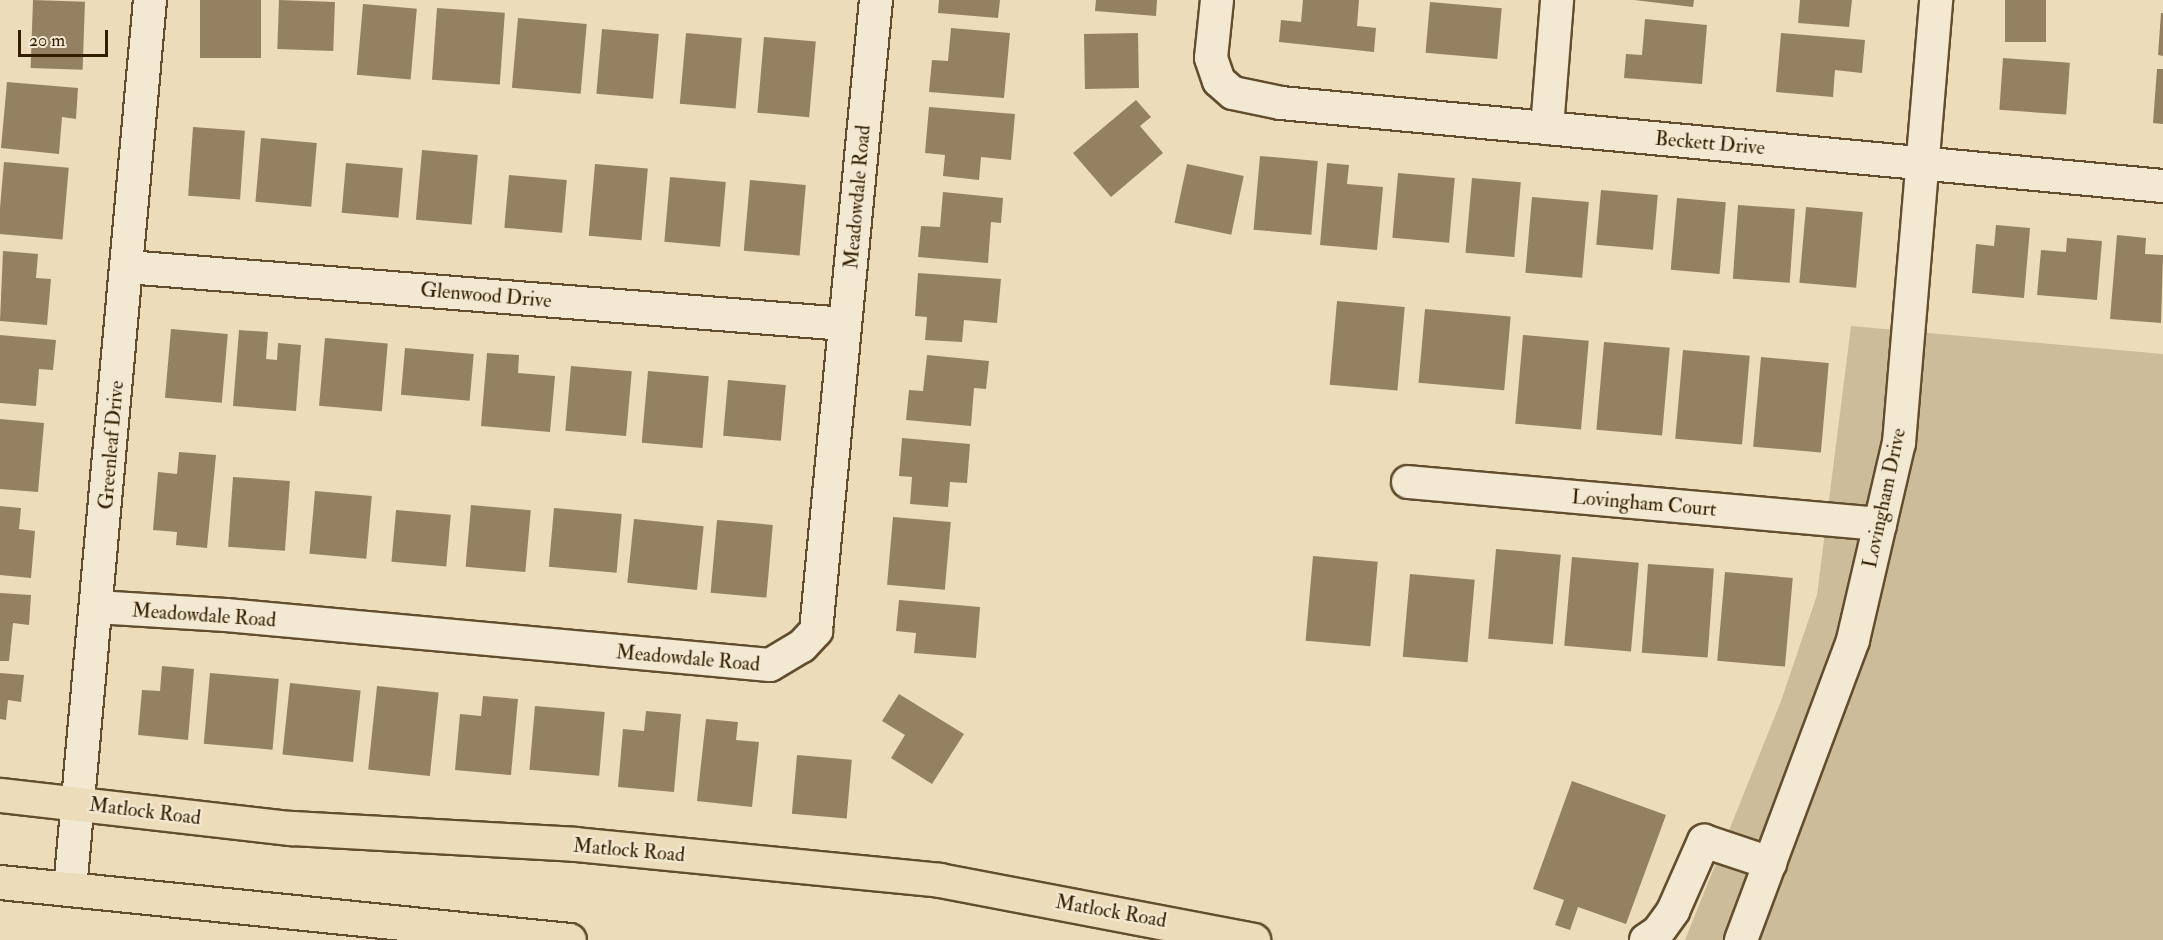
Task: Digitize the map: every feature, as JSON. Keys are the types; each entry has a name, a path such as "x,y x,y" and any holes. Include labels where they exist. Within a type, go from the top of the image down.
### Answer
{"main road":[{"name":"Matlock Road","path":"0,795 78,802 291,828 575,844 939,880 1253,940"},
{"path":"0,882 568,940"}],"street":[{"name":"Greenleaf Drive","path":"70,889 150,0"},
{"name":"Meadowdale Road","path":"96,607 226,615 770,665 802,646 816,632 876,0"},
{"name":"Beckett Drive","path":"1216,0 1211,57 1219,81 1233,93 1281,103 2163,186"},
{"path":"1547,128 1557,0"},
{"name":"Lovingham Drive","path":"1741,940 1853,640 1899,443 1936,0"},
{"name":"Glenwood Drive","path":"127,267 845,324"},
{"name":"Lovingham Court","path":"1408,482 1880,524"},
{"path":"1646,940 1658,932 1672,911 1704,841 1770,863"}],"shaded area":[{"path":"1851,326 2163,354 2163,940 1685,940 1781,701 1817,595"}],"building":[{"path":"33,0 85,2 83,70 31,68"},
{"path":"200,0 261,0 261,58 200,58"},
{"path":"279,0 335,2 333,51 277,49"},
{"path":"939,0 1000,0 998,18 938,13"},
{"path":"1096,0 1157,0 1156,16 1095,11"},
{"path":"1303,0 1359,0 1357,26 1376,28 1374,52 1279,42 1281,20 1301,22"},
{"path":"1634,0 1694,0 1693,7"},
{"path":"1800,0 1852,0 1849,27 1798,23"},
{"path":"2005,0 2046,0 2046,42 2005,42"},
{"path":"1430,2 1502,8 1497,59 1426,53"},
{"path":"363,4 417,9 411,79 357,75"},
{"path":"437,8 505,13 500,85 432,80"},
{"path":"2161,13 2163,13 2163,56 2158,55"},
{"path":"518,18 587,24 581,94 512,88"},
{"path":"1645,19 1707,25 1702,84 1624,78 1626,54 1642,55"},
{"path":"951,28 1010,33 1004,98 929,92 932,60 948,61"},
{"path":"602,29 659,34 653,99 596,94"},
{"path":"686,33 742,38 736,109 680,104"},
{"path":"1138,33 1139,88 1085,89 1084,34"},
{"path":"1781,33 1865,40 1862,73 1835,70 1833,97 1776,92"},
{"path":"764,37 816,42 809,117 757,113"},
{"path":"2003,58 2070,63 2066,115 1999,110"},
{"path":"2157,69 2163,69 2163,124 2153,123"},
{"path":"7,82 78,88 76,119 62,117 59,154 1,148"},
{"path":"1136,100 1151,117 1140,126 1163,153 1111,197 1073,153"},
{"path":"929,107 1015,114 1011,160 981,157 979,180 943,176 945,155 925,153"},
{"path":"193,127 245,131 240,199 188,196"},
{"path":"261,138 317,143 311,207 255,202"},
{"path":"422,150 478,155 472,225 416,220"},
{"path":"1260,156 1318,161 1311,235 1254,230"},
{"path":"4,162 69,168 62,239 0,234"},
{"path":"346,163 403,168 398,218 342,213"},
{"path":"1327,163 1349,165 1347,184 1383,187 1377,250 1320,245"},
{"path":"595,164 648,169 642,240 589,236"},
{"path":"1187,164 1244,176 1231,235 1175,223"},
{"path":"1398,173 1455,178 1449,243 1392,238"},
{"path":"509,175 567,180 562,233 504,228"},
{"path":"670,177 726,182 720,247 664,242"},
{"path":"1472,178 1521,182 1514,257 1465,253"},
{"path":"750,180 806,185 800,256 744,251"},
{"path":"1601,190 1658,195 1653,250 1596,245"},
{"path":"943,192 1003,198 1001,223 991,222 988,263 918,257 921,226 940,227"},
{"path":"1532,197 1589,202 1582,278 1525,273"},
{"path":"1677,198 1726,202 1720,274 1671,270"},
{"path":"1738,205 1795,209 1790,283 1733,279"},
{"path":"1806,207 1863,212 1856,288 1799,283"},
{"path":"1996,225 2030,228 2024,298 1972,293 1976,244 1994,246"},
{"path":"2117,235 2146,238 2145,254 2163,255 2161,323 2110,319"},
{"path":"2067,238 2102,241 2097,300 2037,295 2041,250 2066,252"},
{"path":"3,251 38,254 36,278 51,279 47,325 0,321"},
{"path":"918,273 1001,279 997,323 964,320 962,342 925,340 927,317 915,316"},
{"path":"1337,301 1405,307 1397,391 1330,385"},
{"path":"1425,309 1511,316 1504,390 1419,383"},
{"path":"171,329 228,334 222,403 165,398"},
{"path":"239,330 268,332 266,359 277,360 278,343 301,345 296,411 233,406"},
{"path":"0,335 56,340 53,370 39,369 36,406 0,403"},
{"path":"1523,335 1589,341 1581,429 1515,424"},
{"path":"325,338 388,343 382,411 319,406"},
{"path":"1604,342 1670,348 1662,435 1596,430"},
{"path":"405,348 474,354 470,401 401,395"},
{"path":"1683,350 1750,356 1742,445 1675,439"},
{"path":"487,353 519,355 518,373 555,376 550,432 481,426"},
{"path":"927,355 989,361 986,389 974,388 971,426 906,420 909,390 923,391"},
{"path":"1761,357 1829,363 1821,453 1753,447"},
{"path":"571,366 632,371 626,436 565,431"},
{"path":"648,371 709,376 702,448 642,443"},
{"path":"728,380 786,385 781,441 723,436"},
{"path":"0,419 44,423 38,492 0,489"},
{"path":"902,438 970,444 967,483 950,482 948,507 910,504 912,477 899,476"},
{"path":"179,452 216,455 207,548 176,545 177,532 153,530 158,472 177,474"},
{"path":"233,477 290,481 285,551 228,547"},
{"path":"315,491 372,496 366,559 310,554"},
{"path":"471,505 531,510 525,572 466,567"},
{"path":"0,506 21,508 19,529 35,531 31,578 0,575"},
{"path":"554,508 622,514 617,573 549,567"},
{"path":"396,510 451,515 446,567 391,562"},
{"path":"893,517 951,522 945,590 887,585"},
{"path":"634,519 704,526 697,590 627,583"},
{"path":"717,520 773,525 766,598 711,593"},
{"path":"1496,549 1561,555 1553,644 1488,639"},
{"path":"1313,556 1378,562 1370,646 1306,641"},
{"path":"1572,557 1639,563 1631,652 1564,646"},
{"path":"1648,564 1714,569 1708,657 1642,653"},
{"path":"1725,572 1793,578 1785,667 1717,661"},
{"path":"1410,574 1475,580 1468,662 1403,657"},
{"path":"0,593 31,595 29,625 13,623 9,661 0,661"},
{"path":"899,600 980,607 976,658 914,653 916,633 896,631"},
{"path":"162,666 194,669 188,740 138,735 142,690 160,691"},
{"path":"0,673 24,675 21,702 8,700 6,720 0,719"},
{"path":"210,673 279,679 273,750 204,744"},
{"path":"290,683 361,690 353,762 282,755"},
{"path":"377,686 439,692 430,776 368,770"},
{"path":"899,694 964,734 932,784 891,758 905,735 882,721"},
{"path":"483,696 518,699 511,775 455,770 460,714 481,716"},
{"path":"535,706 605,712 599,776 529,770"},
{"path":"646,711 681,714 674,792 618,787 623,729 644,731"},
{"path":"706,719 738,722 736,740 759,742 752,807 697,801"},
{"path":"797,755 852,760 847,819 792,814"},
{"path":"1572,781 1666,815 1626,924 1578,907 1570,930 1555,925 1564,900 1533,889"}]}
